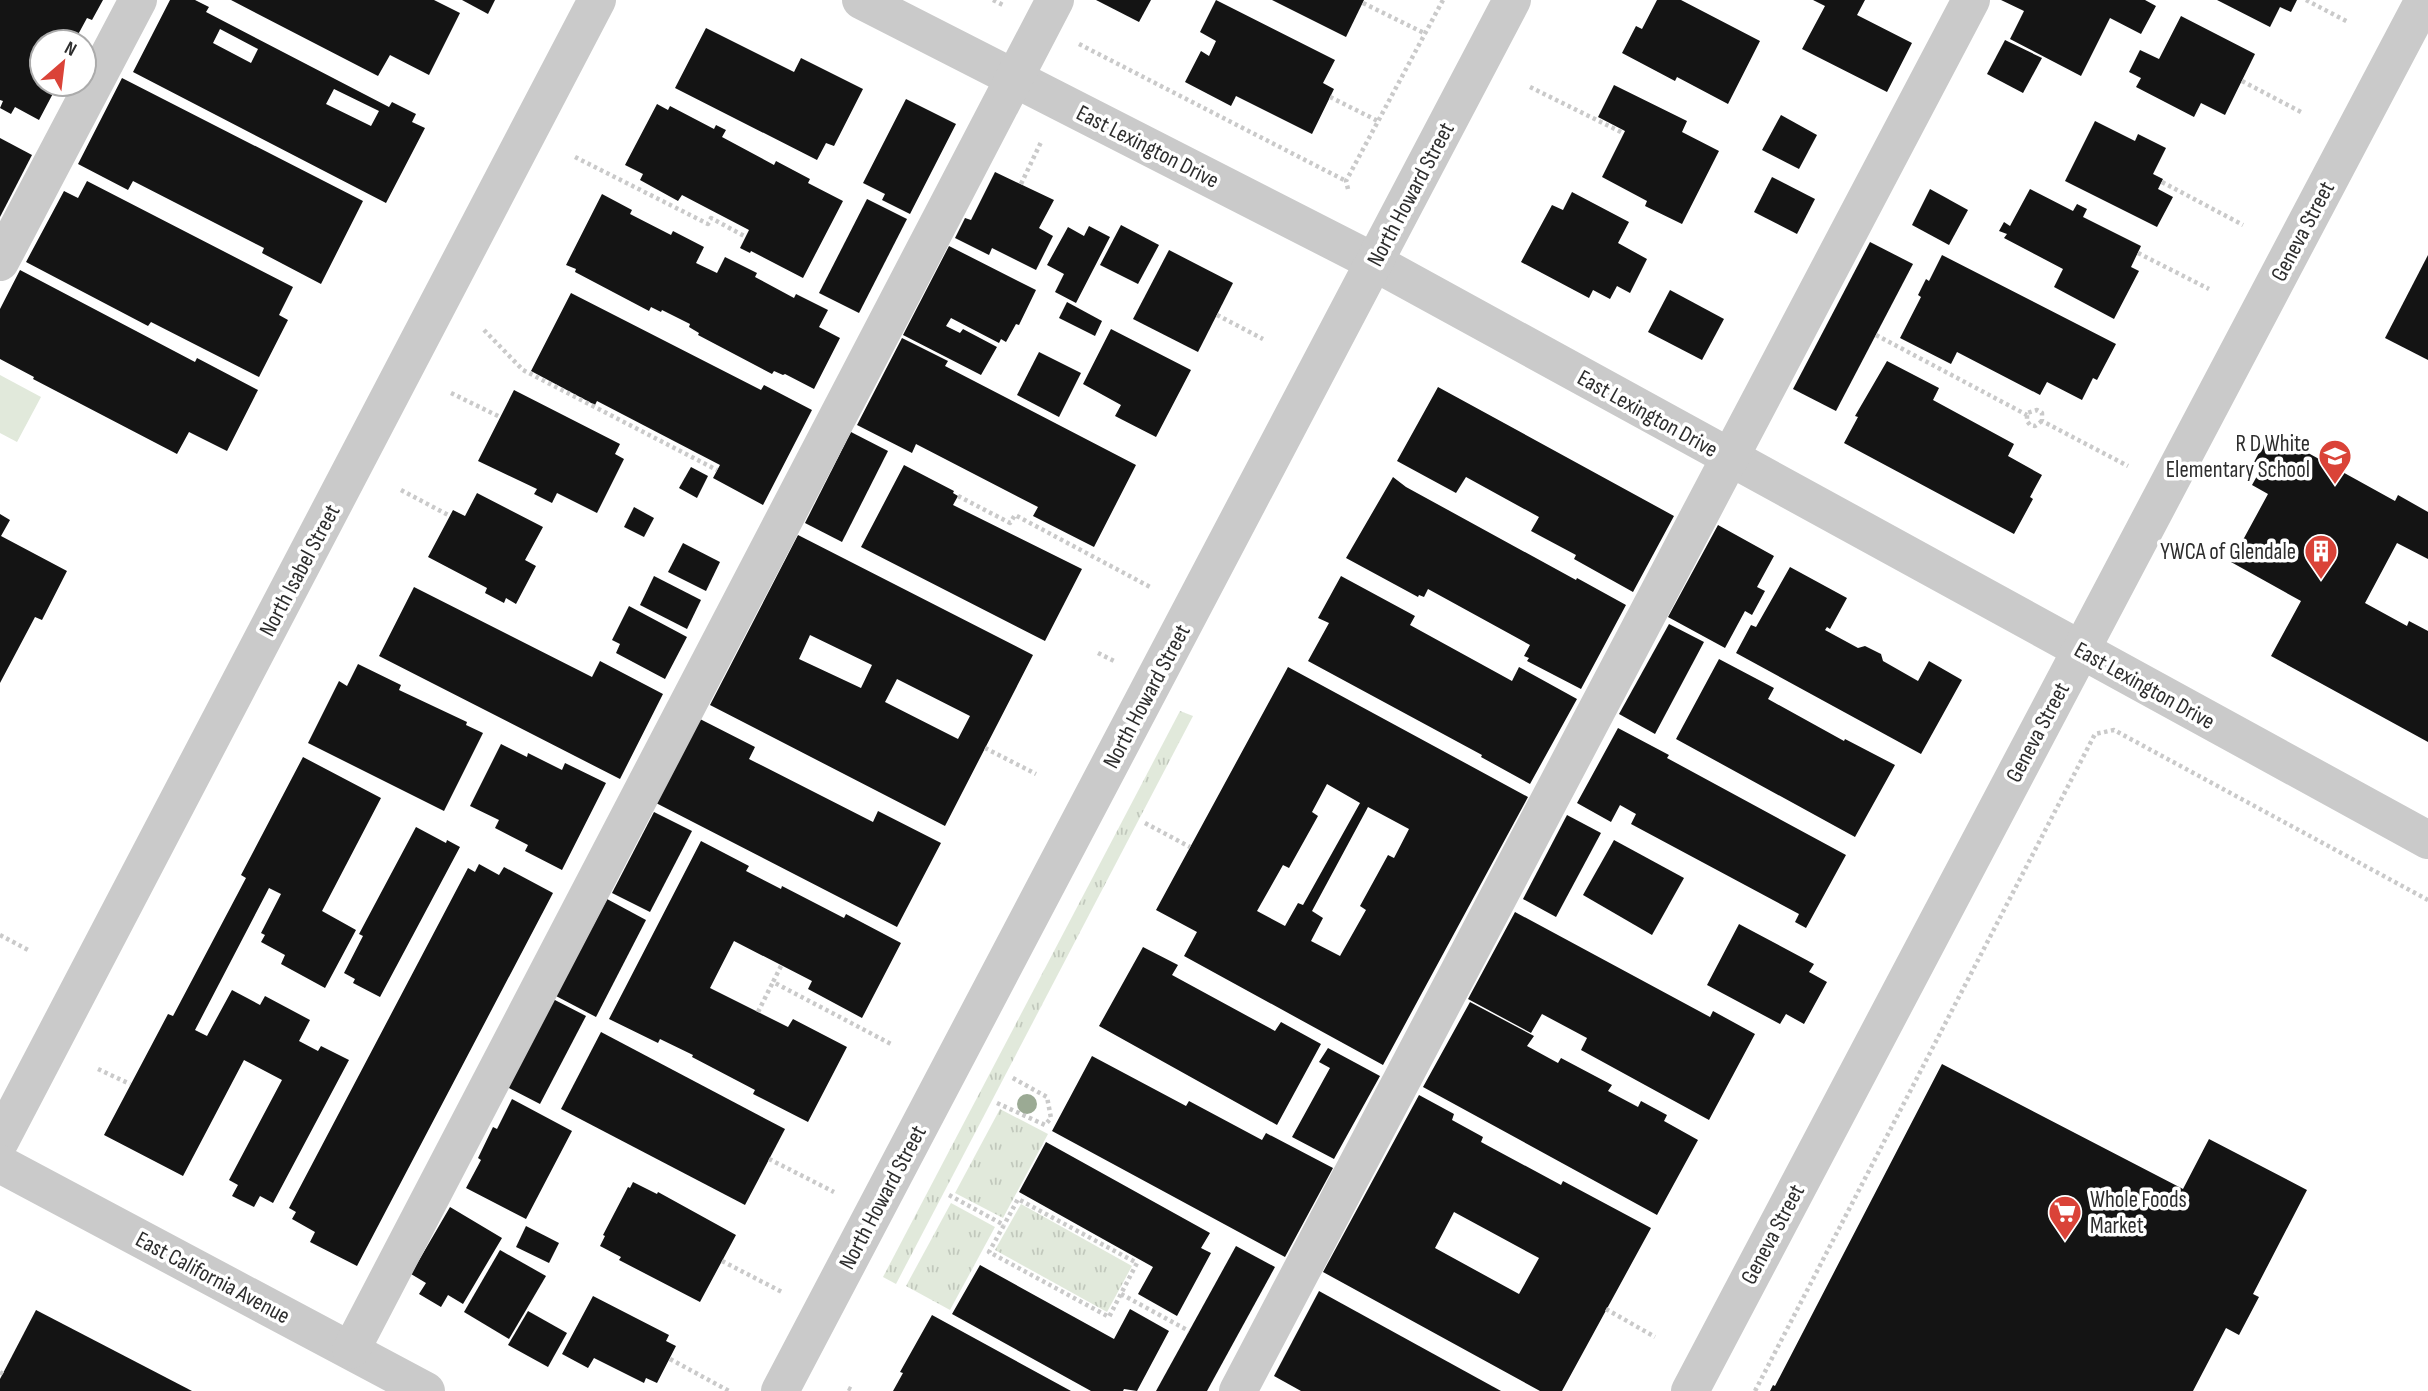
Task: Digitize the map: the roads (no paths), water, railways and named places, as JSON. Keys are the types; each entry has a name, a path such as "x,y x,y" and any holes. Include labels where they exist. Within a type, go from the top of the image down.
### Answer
{"street":[{"path":"0,262 138,0"},
{"name":"North Isabel Street","path":"0,1141 597,0"},
{"name":"East Lexington Drive","path":"861,0 1374,262 2428,840"},
{"name":"North Howard Street","path":"780,1391 1511,0"},
{"path":"1238,1391 1971,0"},
{"name":"Geneva Street","path":"1690,1391 2424,0"},
{"path":"351,1350 1049,12"},
{"name":"East California Avenue","path":"0,1164 351,1350 419,1390"}],"place":[{"name":"R D White Elementary School","path":"2335,486"},
{"name":"YWCA of Glendale","path":"2321,581"},
{"name":"Whole Foods Market","path":"2065,1242"}]}
